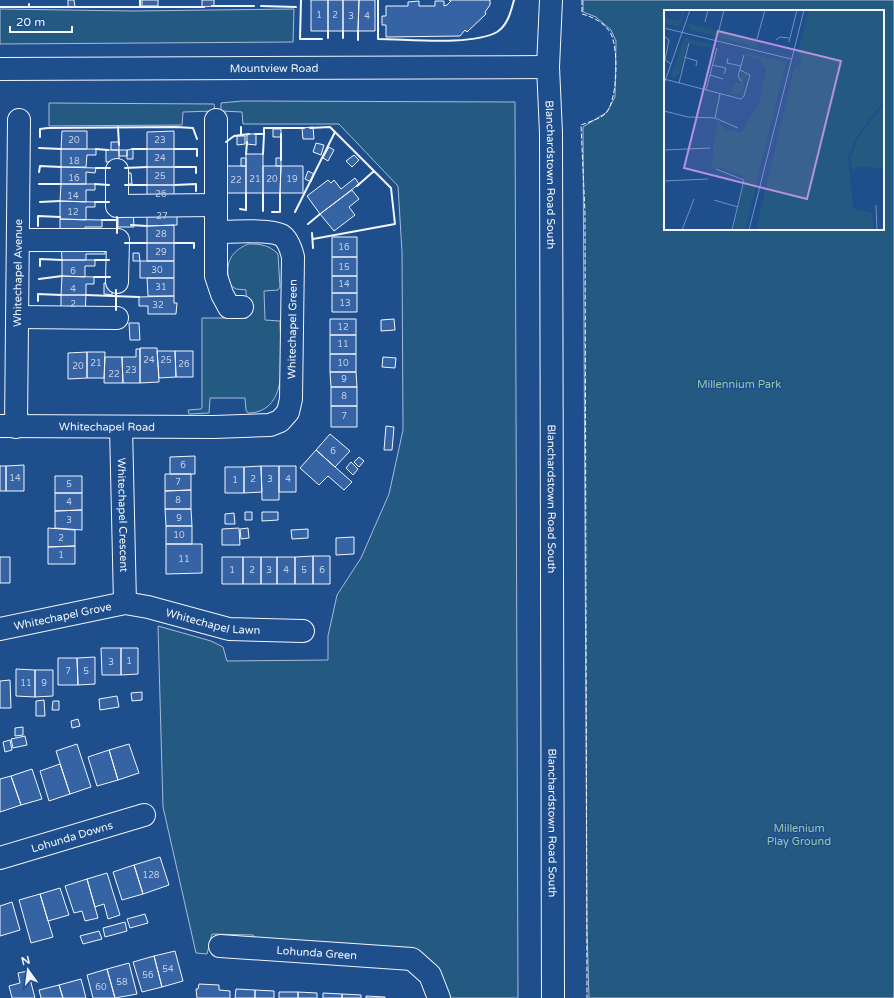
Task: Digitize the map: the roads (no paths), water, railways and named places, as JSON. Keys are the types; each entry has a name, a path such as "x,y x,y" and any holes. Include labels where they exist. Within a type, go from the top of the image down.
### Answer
{"street":[{"name":"Blanchardstown Road South","path":"550,0 548,67 551,149 552,998"},
{"name":"Mountview Road","path":"0,69 548,67"},
{"name":"Whitechapel Avenue","path":"8,426 18,317 19,120"},
{"path":"216,120 216,276 222,294 229,307 242,307"},
{"path":"117,170 118,206 216,205"},
{"name":"Whitechapel Green","path":"214,427 270,425 280,420 288,412 291,399 293,257 291,247 281,235 270,232 217,232"},
{"path":"18,240 118,240 117,282"},
{"path":"18,317 116,318"},
{"name":"Whitechapel Road","path":"8,426 214,427"},
{"name":"Whitechapel Crescent","path":"121,427 125,603"},
{"name":"Whitechapel Grove","path":"0,629 125,603"},
{"name":"Whitechapel Lawn","path":"125,603 148,607 229,629 303,631"},
{"name":"Lohunda Downs","path":"0,858 144,815"},
{"name":"Lohunda Green","path":"220,946 412,959 430,975 438,998"}],"park label":[{"name":"Millennium Park","path":"739,384"},
{"name":"Millenium Play Ground","path":"799,834"}]}
